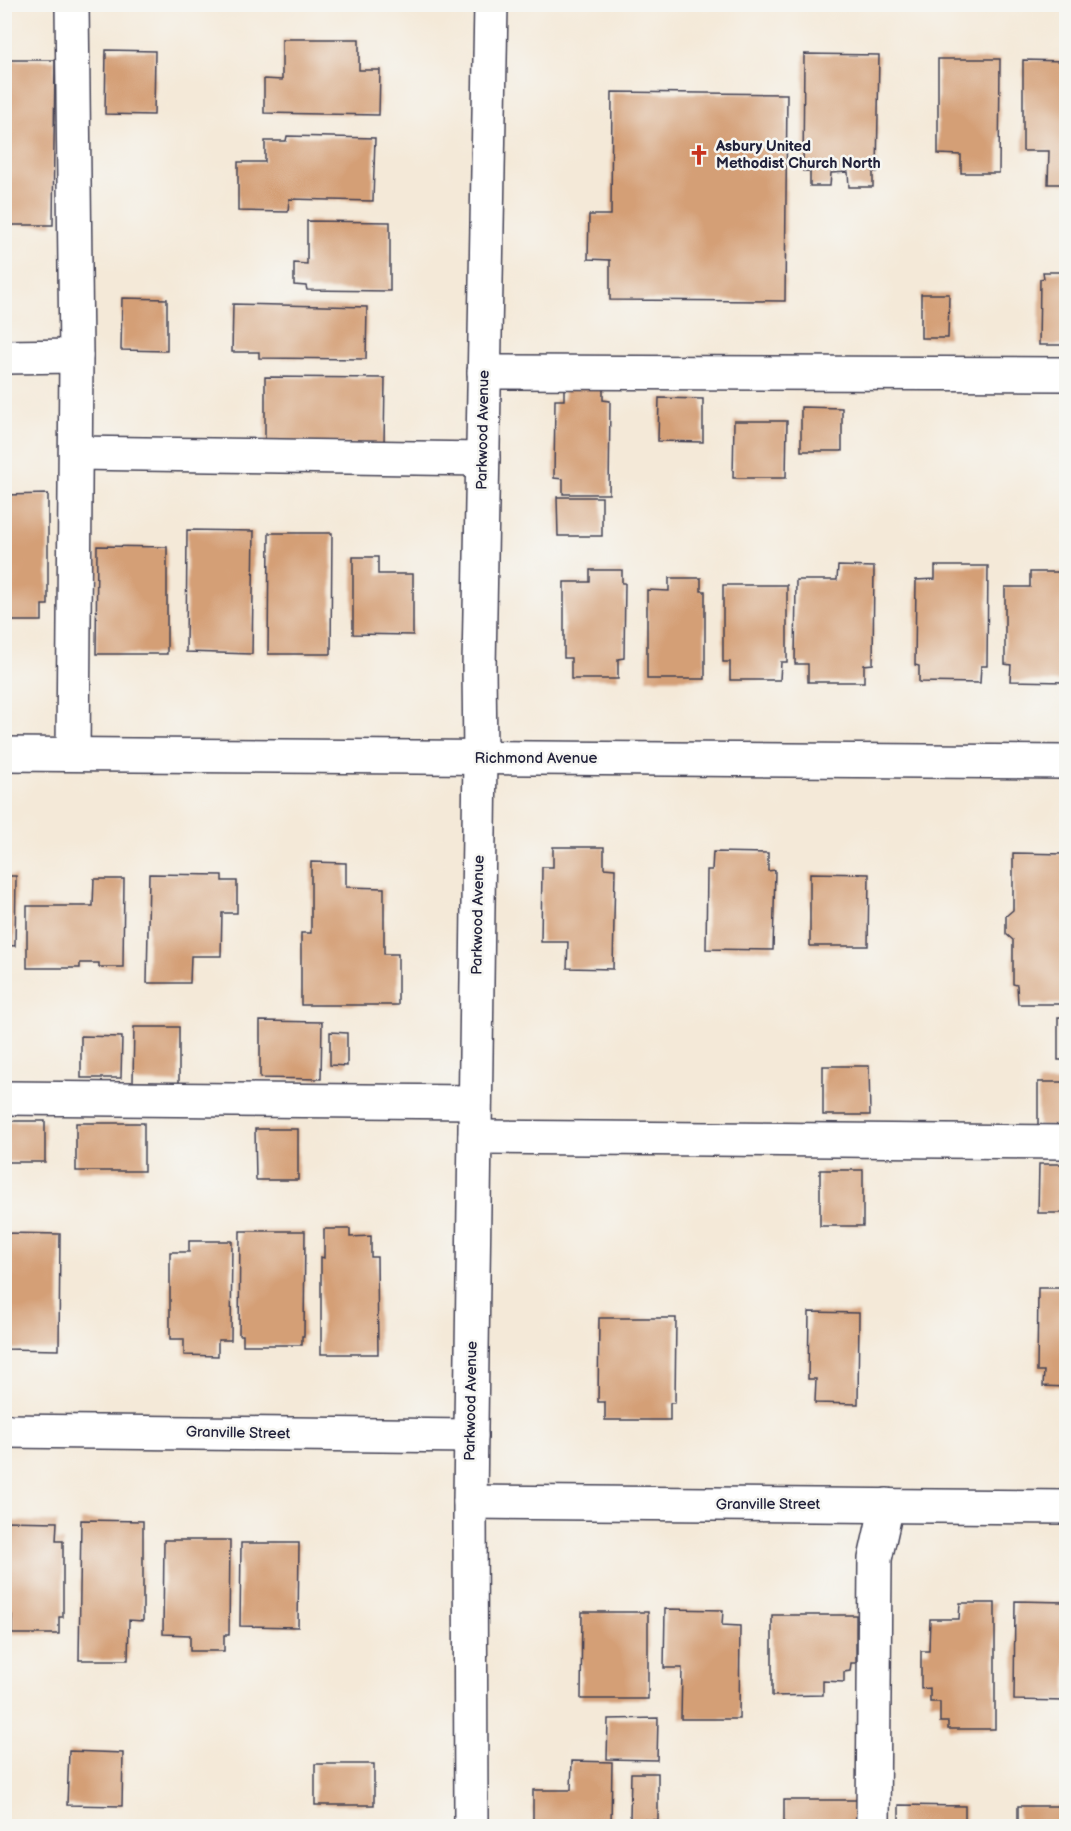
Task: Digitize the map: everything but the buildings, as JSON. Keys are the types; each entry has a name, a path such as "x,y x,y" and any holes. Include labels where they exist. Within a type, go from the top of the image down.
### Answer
{"street":[{"path":"72,4 76,356 73,754"},
{"name":"Parkwood Avenue","path":"471,1827 470,1502 480,757 479,667 491,4"},
{"path":"4,357 76,356"},
{"path":"484,372 1066,374"},
{"path":"76,453 483,459"},
{"name":"Richmond Avenue","path":"4,754 1066,762"},
{"path":"4,1098 475,1102"},
{"path":"475,1137 1066,1142"},
{"name":"Granville Street","path":"4,1431 471,1436"},
{"name":"Granville Street","path":"470,1502 1066,1507"},
{"path":"873,1827 875,1559 887,1505"}],"place":[{"name":"Asbury United Methodist Church North","path":"699,155"}]}
